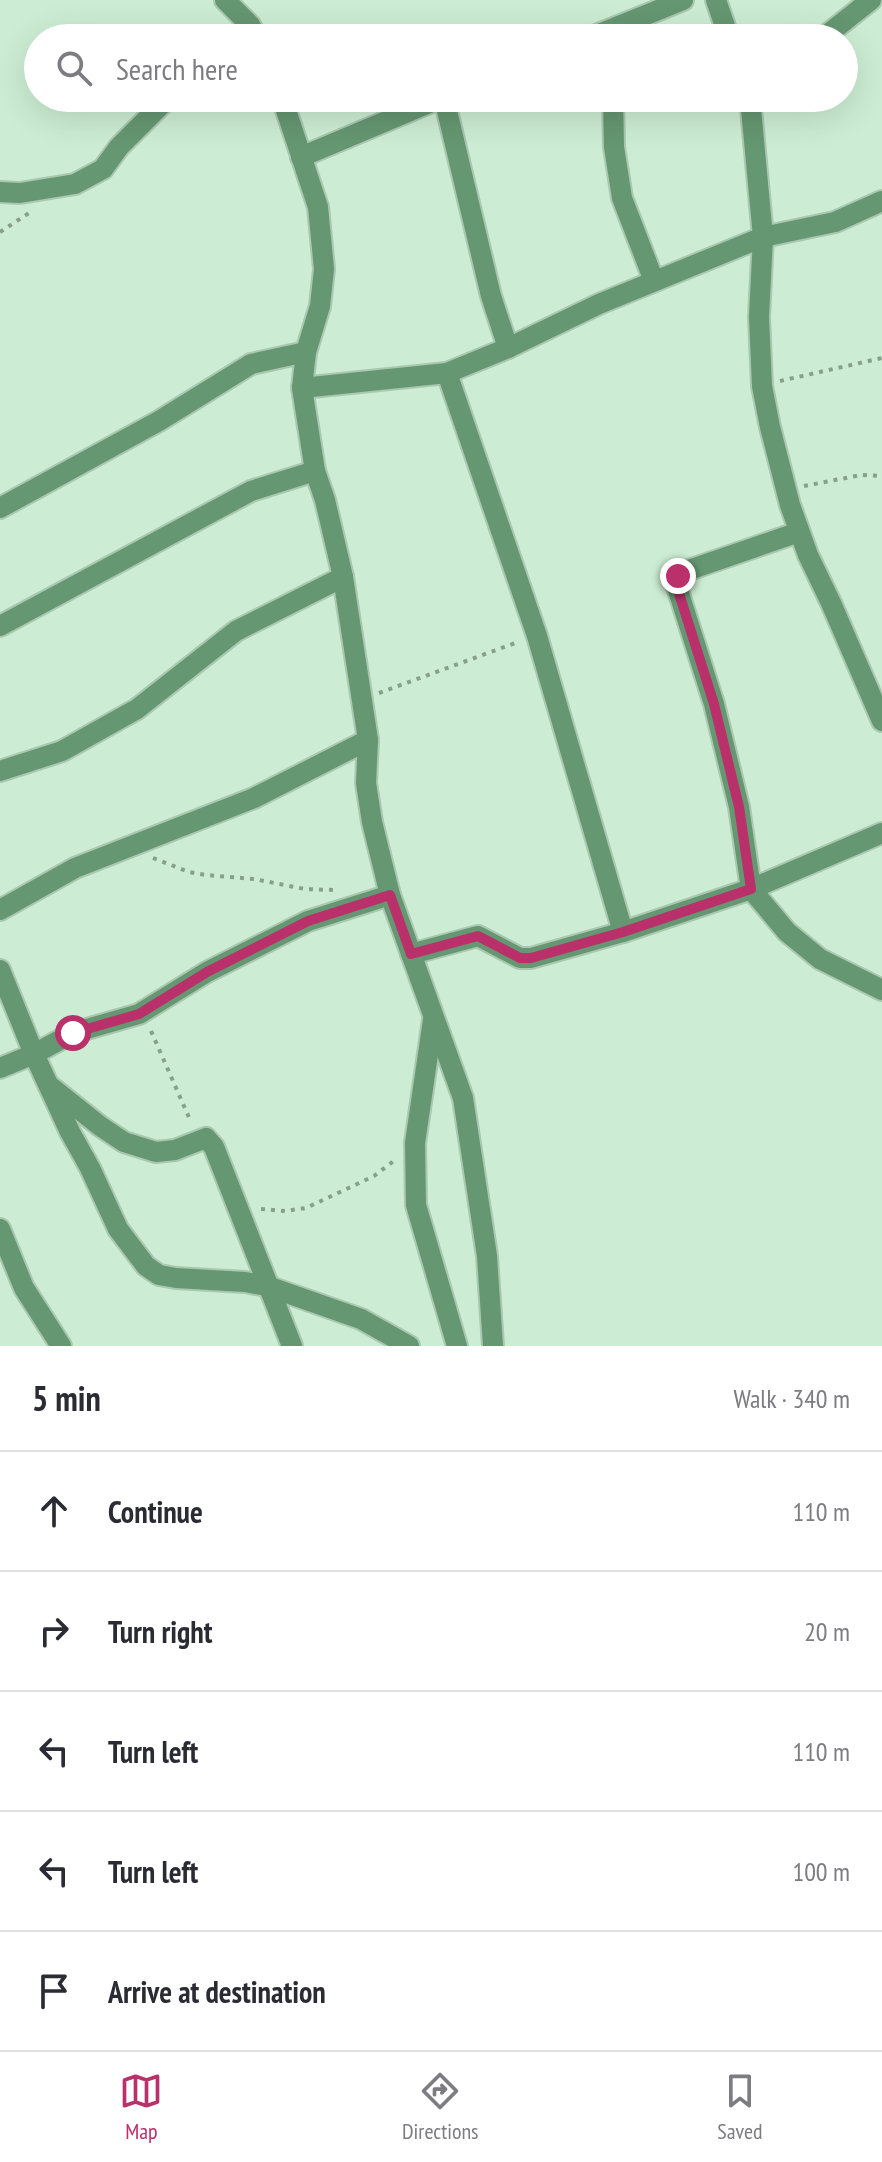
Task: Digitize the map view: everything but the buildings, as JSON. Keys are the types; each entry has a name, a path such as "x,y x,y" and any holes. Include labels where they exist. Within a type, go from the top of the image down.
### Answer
{"street":[{"path":"225,0 241,24"},
{"path":"628,24 683,0"},
{"path":"716,0 724,24"},
{"path":"841,24 871,0"},
{"path":"0,192 20,193 75,184 103,169 119,147 154,112"},
{"path":"287,112 318,207 324,269 320,306 306,352 302,388 315,471 343,577 368,740 368,796 372,822 390,895 463,1098 487,1256 493,1346"},
{"path":"301,157 409,112"},
{"path":"445,112 491,296 508,348"},
{"path":"613,112 614,147 622,198 654,281"},
{"path":"752,112 763,237 759,317 762,386 785,489 799,532 882,721"},
{"path":"302,388 447,373 508,348 599,304 763,237 835,222 882,201"},
{"path":"0,508 159,421 251,364 306,352"},
{"path":"447,373 537,636 623,932"},
{"path":"0,626 251,491 315,471"},
{"path":"799,532 683,572 676,584 714,704 739,807 751,889 787,932 820,959 882,990"},
{"path":"0,771 62,751 137,709 236,631 343,577"},
{"path":"0,910 75,868 254,798 368,740"},
{"path":"411,954 478,936 520,958 531,958 623,932 751,889 882,833"},
{"path":"0,1068 73,1033 139,1014 207,972 308,921 390,895"},
{"path":"0,970 34,1054 118,1229 146,1266 159,1275 176,1278 267,1286 361,1319 409,1346"},
{"path":"434,1016 415,1143 416,1205 457,1346"},
{"path":"49,1086 124,1142 156,1152 175,1150 206,1138 214,1147 292,1346"},
{"path":"0,1229 24,1288 61,1346"}],"path":[{"path":"762,386 882,358"},
{"path":"785,489 861,475 882,476"},
{"path":"362,699 537,636"},
{"path":"125,847 189,872 331,890 364,904"},
{"path":"139,1014 155,1037 199,1139"},
{"path":"237,1206 285,1211 306,1208 383,1171 415,1143"}],"route":[{"path":"73,1033 139,1014 207,972 308,921 390,895 411,954 478,936 520,958 531,958 623,932 751,889 739,807 714,704 676,584 678,576"}]}
